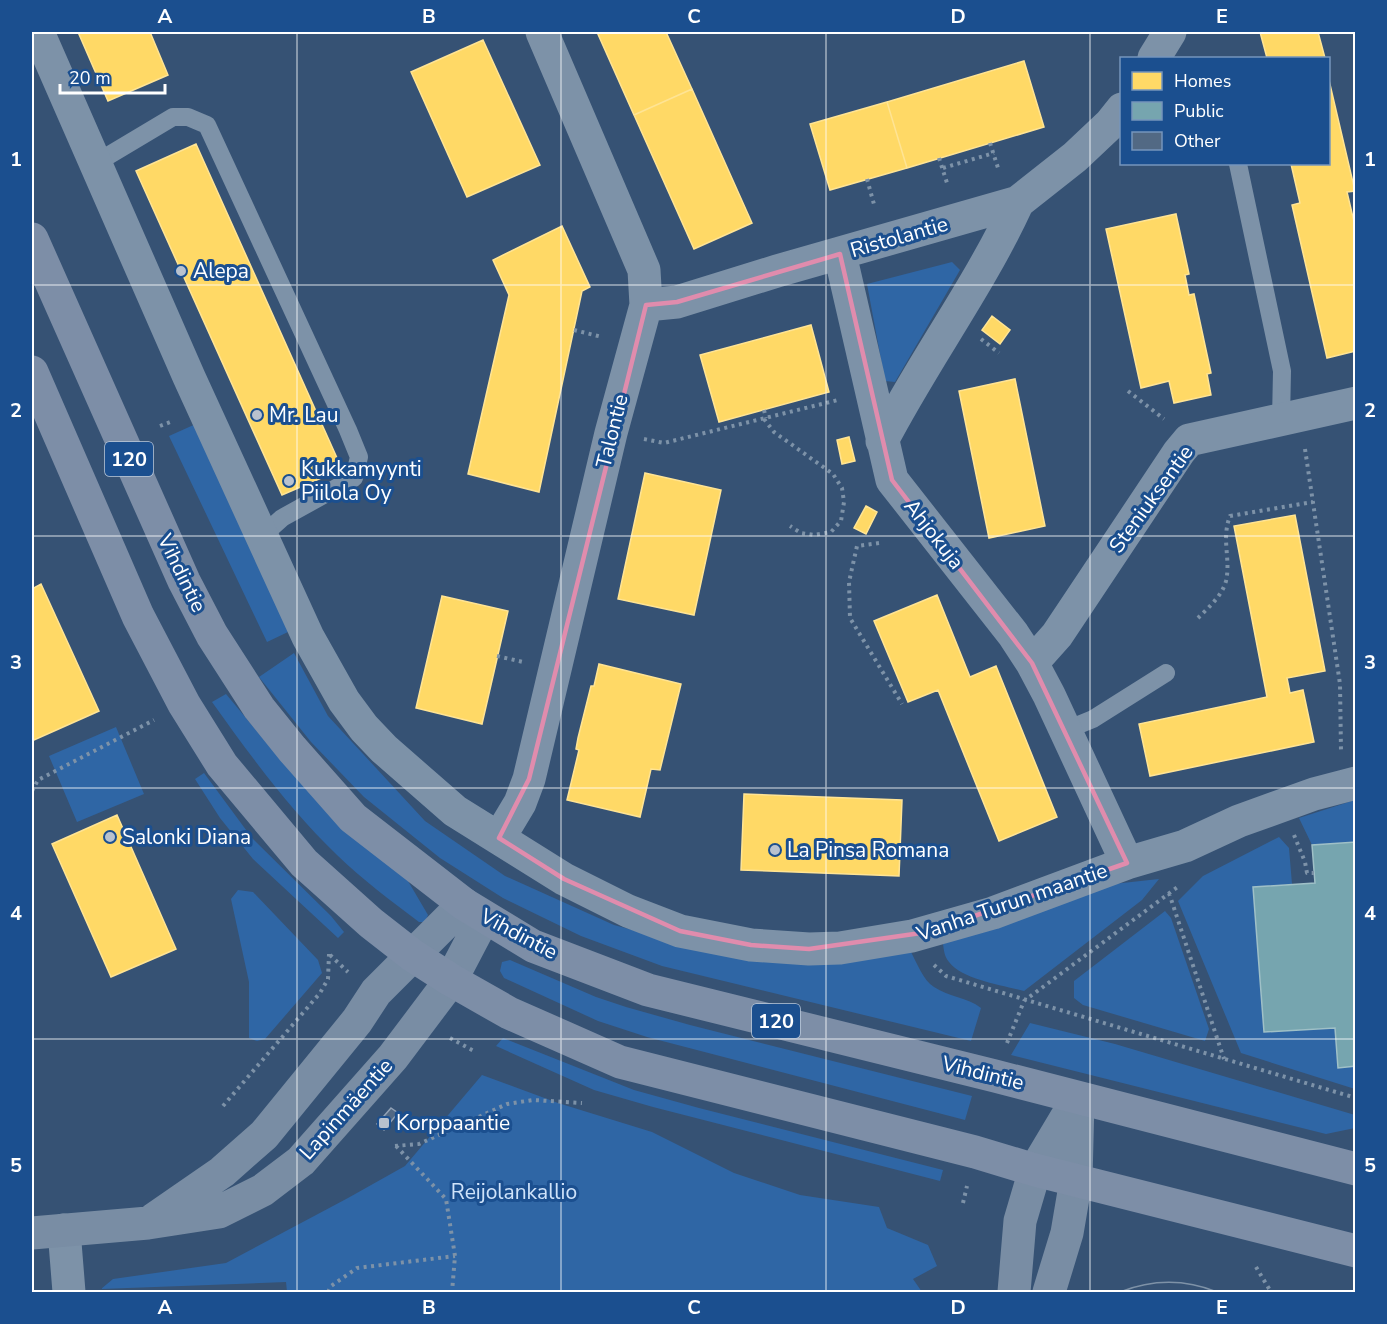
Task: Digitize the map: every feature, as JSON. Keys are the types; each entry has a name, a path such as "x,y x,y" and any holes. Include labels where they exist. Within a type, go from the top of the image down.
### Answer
{"main road":[{"name":"Vihdintie","path":"32,239 184,581 212,635 259,708 353,818 474,910 533,946 648,990 1356,1169"},
{"name":"120","path":"32,372 138,616 184,704 222,765 304,863 371,923 412,955 508,1013 620,1062 1356,1251"}],"street":[{"path":"38,32 189,377 308,637 344,701 364,728 408,771 455,811 499,838"},
{"name":"Talontie","path":"499,838 520,803 529,778 611,433 646,305 644,270 542,32"},
{"path":"1155,57 1170,32"},
{"name":"Ristolantie","path":"646,305 677,302 1018,202 1075,157 1120,112"},
{"path":"882,441 1003,235 1018,202"},
{"name":"Ahjokuja","path":"840,254 892,480 1013,634 1032,663 1066,730 1127,863"},
{"name":"Steniuksentie","path":"1032,663 1057,635 1189,440 1356,404"},
{"name":"Vanha Turun maantie","path":"499,838 564,879 628,911 680,931 751,945 809,949 840,948 928,932 993,913 1127,863 1185,846 1239,821 1314,794 1348,769"},
{"name":"Lapinmäentie","path":"148,1222 222,1172 264,1135 357,1021 376,992 412,955 474,910"},
{"name":"Lapinmäentie","path":"32,1233 148,1222 219,1212 262,1190 301,1161 422,1022 451,980 474,910"},
{"path":"1014,1293 1020,1221 1035,1170 1078,1098"},
{"path":"1049,1293 1068,1233 1076,1180 1078,1098"},
{"path":"64,1230 69,1293"}],"lane":[{"path":"96,162 173,117 188,117 207,125 348,430 359,457 354,478 282,518 262,536"},
{"path":"1238,165 1282,371 1287,419"},
{"path":"1066,730 1093,719 1167,673"}],"path":[{"path":"943,168 994,153"},
{"path":"574,330 608,339"},
{"path":"1128,391 1165,419"},
{"path":"611,433 664,443 871,393"},
{"path":"764,410 765,418 774,432 833,474 842,488 844,502 841,521 831,532 814,535 801,533 790,526"},
{"path":"1287,419 1304,442 1340,684 1348,769"},
{"path":"1198,618 1226,583 1225,529 1230,516 1313,502"},
{"path":"879,543 857,546 849,582 850,618 902,704"},
{"path":"497,656 527,663"},
{"path":"32,791 38,780 143,726"},
{"path":"1003,1051 1024,1001 1196,873 1185,846"},
{"path":"1169,893 1224,1059"},
{"path":"928,932 934,964 946,976 1356,1098"},
{"path":"223,1106 320,993 328,979 329,954"},
{"path":"452,1293 455,1256 446,1198 395,1146 419,1144 507,1104 533,1100 582,1103"},
{"path":"328,1293 331,1286 357,1268 455,1256"},
{"path":"1256,1267 1271,1293"}],"highlighted area":[{"path":"840,254 892,480 1032,663 1127,863 928,932 809,949 751,945 680,931 564,879 499,838 529,779 646,305 677,302"}],"green space":[{"path":"952,262 960,270 895,382 885,381 867,284"},
{"path":"198,423 288,632 267,642 169,436"},
{"path":"294,653 328,716 425,821 505,876 614,925 722,954 911,952 930,984 981,1008 971,1041 662,966 581,936 503,898 440,858 364,797 311,742 259,677"},
{"path":"226,694 292,773 408,881 428,915 425,922 419,922 337,855 286,800 212,702"},
{"path":"116,727 144,794 77,822 49,756"},
{"path":"204,773 252,838 331,916 344,932 338,938 253,859 220,818 195,779"},
{"path":"1355,800 1355,842 1312,845 1299,818"},
{"path":"1279,837 1289,848 1292,884 1253,888 1264,1032 1335,1028 1339,1067 1355,1066 1355,1089 1241,1053 1178,901 1203,876"},
{"path":"1159,879 1142,900 1024,991 973,978 955,968 945,955 943,944 1104,885"},
{"path":"238,890 253,892 318,960 322,973 265,1039 257,1041 249,1038 249,982 231,899"},
{"path":"1165,911 1171,918 1209,1029 1205,1041 1083,1005 1074,998 1074,981"},
{"path":"510,960 596,997 626,1007 972,1096 965,1120 647,1037 598,1021 504,978 500,971 502,962"},
{"path":"1030,1023 1115,1044 1355,1115 1355,1128 1326,1134 1011,1055"},
{"path":"503,1038 634,1090 943,1170 940,1181 594,1090 496,1046"},
{"name":"Reijolankallio","path":"482,1075 558,1103 652,1132 734,1173 800,1195 879,1207 887,1228 928,1245 937,1266 913,1279 922,1292 287,1292 286,1282 101,1289 113,1279 226,1263 405,1166"}],"building: Homes":[{"path":"78,32 150,32 168,75 108,101"},
{"path":"597,32 666,32 692,89 634,115"},
{"path":"1260,32 1318,32 1325,57 1267,57"},
{"path":"483,40 540,165 467,197 411,72"},
{"path":"1024,61 1044,127 907,168 887,102"},
{"path":"1330,85 1355,191 1347,192 1356,230 1356,351 1327,358 1292,205 1300,203 1291,165 1330,165"},
{"path":"692,89 752,223 694,249 634,115"},
{"path":"887,102 907,168 830,190 810,124"},
{"path":"196,144 342,469 282,495 136,171"},
{"path":"1176,214 1189,274 1185,275 1189,295 1194,294 1211,373 1207,374 1211,395 1174,403 1169,381 1141,388 1106,229"},
{"path":"562,226 590,287 582,291 539,492 468,474 509,295 493,260"},
{"path":"992,316 1010,330 1000,344 982,330"},
{"path":"811,325 829,392 719,422 700,355"},
{"path":"1015,379 1045,526 989,538 959,391"},
{"path":"849,437 855,461 842,464 837,440"},
{"path":"645,473 721,490 694,615 618,599"},
{"path":"866,506 877,512 866,534 854,528"},
{"path":"1295,515 1325,671 1287,678 1290,693 1303,690 1314,742 1150,776 1139,724 1267,697 1234,526"},
{"path":"41,584 99,711 34,740 32,735 32,589"},
{"path":"937,595 970,677 996,666 1057,817 999,841 938,690 908,702 874,621"},
{"path":"442,596 508,611 482,724 416,708"},
{"path":"599,664 681,684 660,770 651,769 640,817 567,800 579,750 576,749 578,738"},
{"path":"744,794 902,800 899,876 741,870"},
{"path":"117,815 176,949 111,977 52,844"}],"building: Public":[{"path":"1356,842 1356,1066 1338,1068 1335,1028 1264,1032 1253,887 1315,883 1312,845"}],"building: Other":[{"path":"391,1108 398,1113 384,1130 377,1124"}],"tram line":[{"path":"1120,1292 1145,1285 1169,1282 1193,1285 1217,1292"}],"place":[{"name":"Alepa","path":"181,271"},
{"name":"Mr. Lau","path":"257,415"},
{"name":"Kukkamyynti Piilola Oy","path":"289,481"},
{"name":"Salonki Diana","path":"110,837"},
{"name":"La Pinsa Romana","path":"775,850"},
{"name":"Korppaantie","path":"384,1123"}]}
